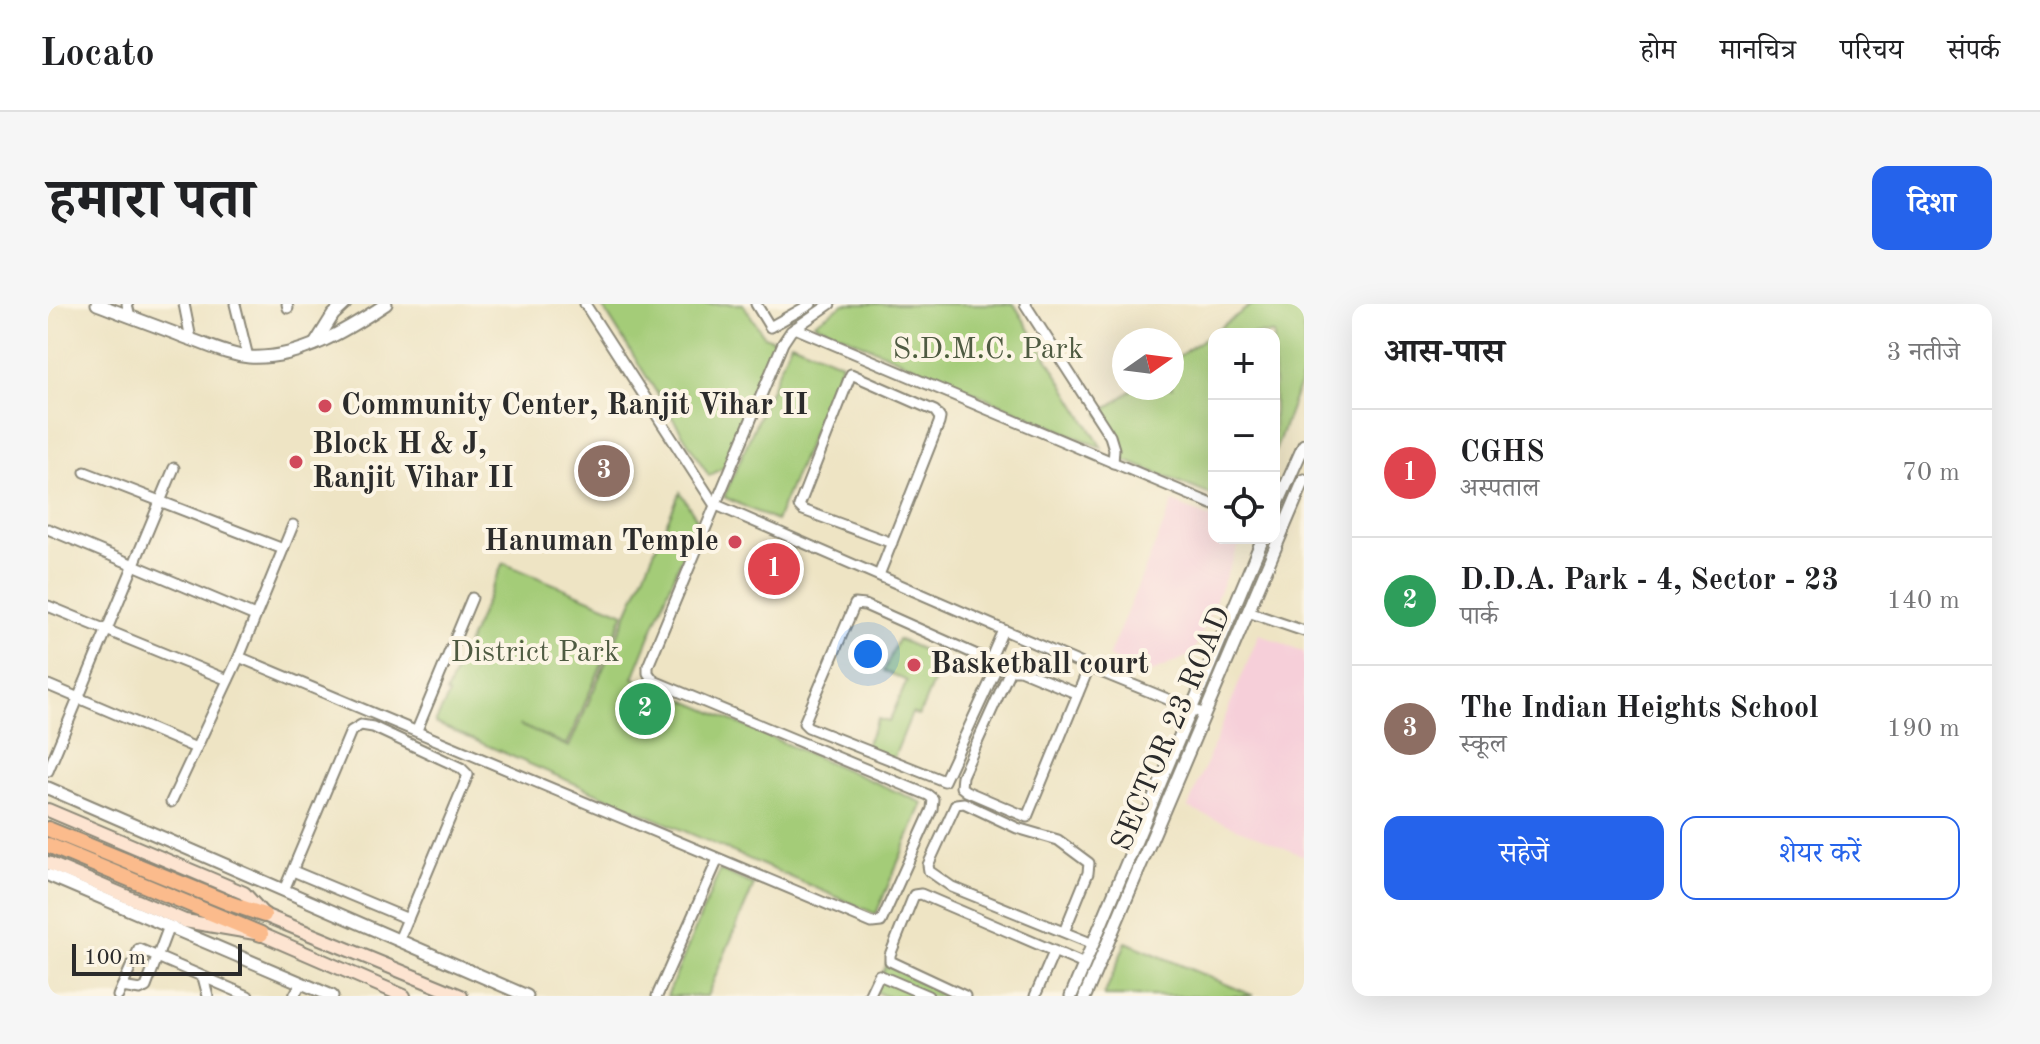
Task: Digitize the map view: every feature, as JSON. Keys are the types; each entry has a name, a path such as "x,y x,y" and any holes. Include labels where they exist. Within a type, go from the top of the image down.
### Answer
{"highway":[{"path":"48,829 264,915"},
{"path":"48,845 261,934"}],"main road":[{"path":"48,810 244,893 264,915 461,996"},
{"path":"48,863 185,921 261,934 404,996"}],"street":[{"path":"97,304 224,352 248,357 276,355 314,345 341,333 386,304"},
{"path":"127,304 130,317"},
{"path":"184,304 191,339"},
{"path":"235,304 248,357"},
{"path":"314,345 333,315 345,304"},
{"path":"585,304 714,504 1204,714"},
{"path":"756,304 770,327 811,304"},
{"path":"239,657 877,923 884,918 933,804 928,795 649,678 648,666 783,343 795,328 830,304"},
{"path":"1025,304 1110,436 1114,449 1113,463"},
{"path":"795,328 1208,503"},
{"path":"879,575 892,543 939,423 939,415 850,374 799,506 892,543"},
{"path":"1280,499 1304,445"},
{"path":"48,771 174,468"},
{"path":"85,472 283,549"},
{"name":"SECTOR 23 ROAD","path":"1085,996 1304,480"},
{"path":"171,802 239,657 293,525"},
{"path":"48,529 255,616"},
{"name":"SECTOR 23 ROAD","path":"1071,996 1260,544"},
{"path":"417,730 472,598"},
{"path":"855,604 865,605 990,660 995,663 996,669 944,781 804,723 855,604"},
{"path":"48,606 228,680"},
{"path":"1248,612 1304,631"},
{"path":"990,660 1003,630"},
{"path":"1078,694 1020,670 1010,670 962,776 961,787 1027,817 1078,694 1089,667"},
{"path":"48,685 196,748"},
{"path":"284,890 351,731 361,725 373,727 461,768 468,775 399,940"},
{"path":"48,788 527,996"},
{"path":"1064,932 1088,873 1089,863 1058,840 1017,828 964,803 956,804 928,865 929,871 952,887 1093,944"},
{"path":"657,996 718,859"},
{"path":"293,871 408,919"},
{"path":"48,875 332,996"},
{"path":"965,996 890,961 914,895 921,894 1084,964"},
{"path":"169,926 157,957 146,987 120,991 139,949 157,957 203,977 248,996"},
{"path":"1035,996 1054,952"},
{"path":"869,996 879,975 928,996"},
{"path":"203,977 208,996"},
{"path":"294,996 301,983"}],"shaded area":[{"path":"1173,502 1208,517 1208,544 1239,544 1193,654 1148,674 1108,657"},
{"path":"1259,634 1304,652 1304,856 1188,808"}],"green space":[{"path":"601,304 743,304 764,336 775,340 724,467 709,476"},
{"name":"S.D.M.C. Park","path":"844,304 1014,304 1102,448 814,323"},
{"path":"1253,304 1298,304 1304,313 1304,371 1280,437 1280,328 1219,328"},
{"path":"1208,336 1208,494 1116,457 1121,441 1099,414 1118,400 1184,400 1184,353"},
{"path":"791,342 842,363 776,521 724,497"},
{"name":"District Park","path":"680,492 697,519 633,678 923,803 876,914 435,723 503,563 624,613 567,745 519,725 569,747"},
{"path":"898,639 943,659 919,716 912,713 893,760 865,747 878,719 889,722 907,681 884,671"},
{"path":"720,870 754,885 707,996 667,996"},
{"path":"1126,942 1254,996 1104,996"},
{"path":"887,963 948,991 946,996 885,996 874,991"}],"place":[{"name":"Community Center, Ranjit Vihar II","path":"325,406"},
{"name":"Block H & J, Ranjit Vihar II","path":"296,462"},
{"name":"The Indian Heights School","path":"604,471"},
{"name":"Hanuman Temple","path":"735,542"},
{"name":"CGHS","path":"774,569"},
{"name":"Basketball court","path":"914,665"},
{"name":"D.D.A. Park - 4, Sector - 23","path":"645,709"}]}
